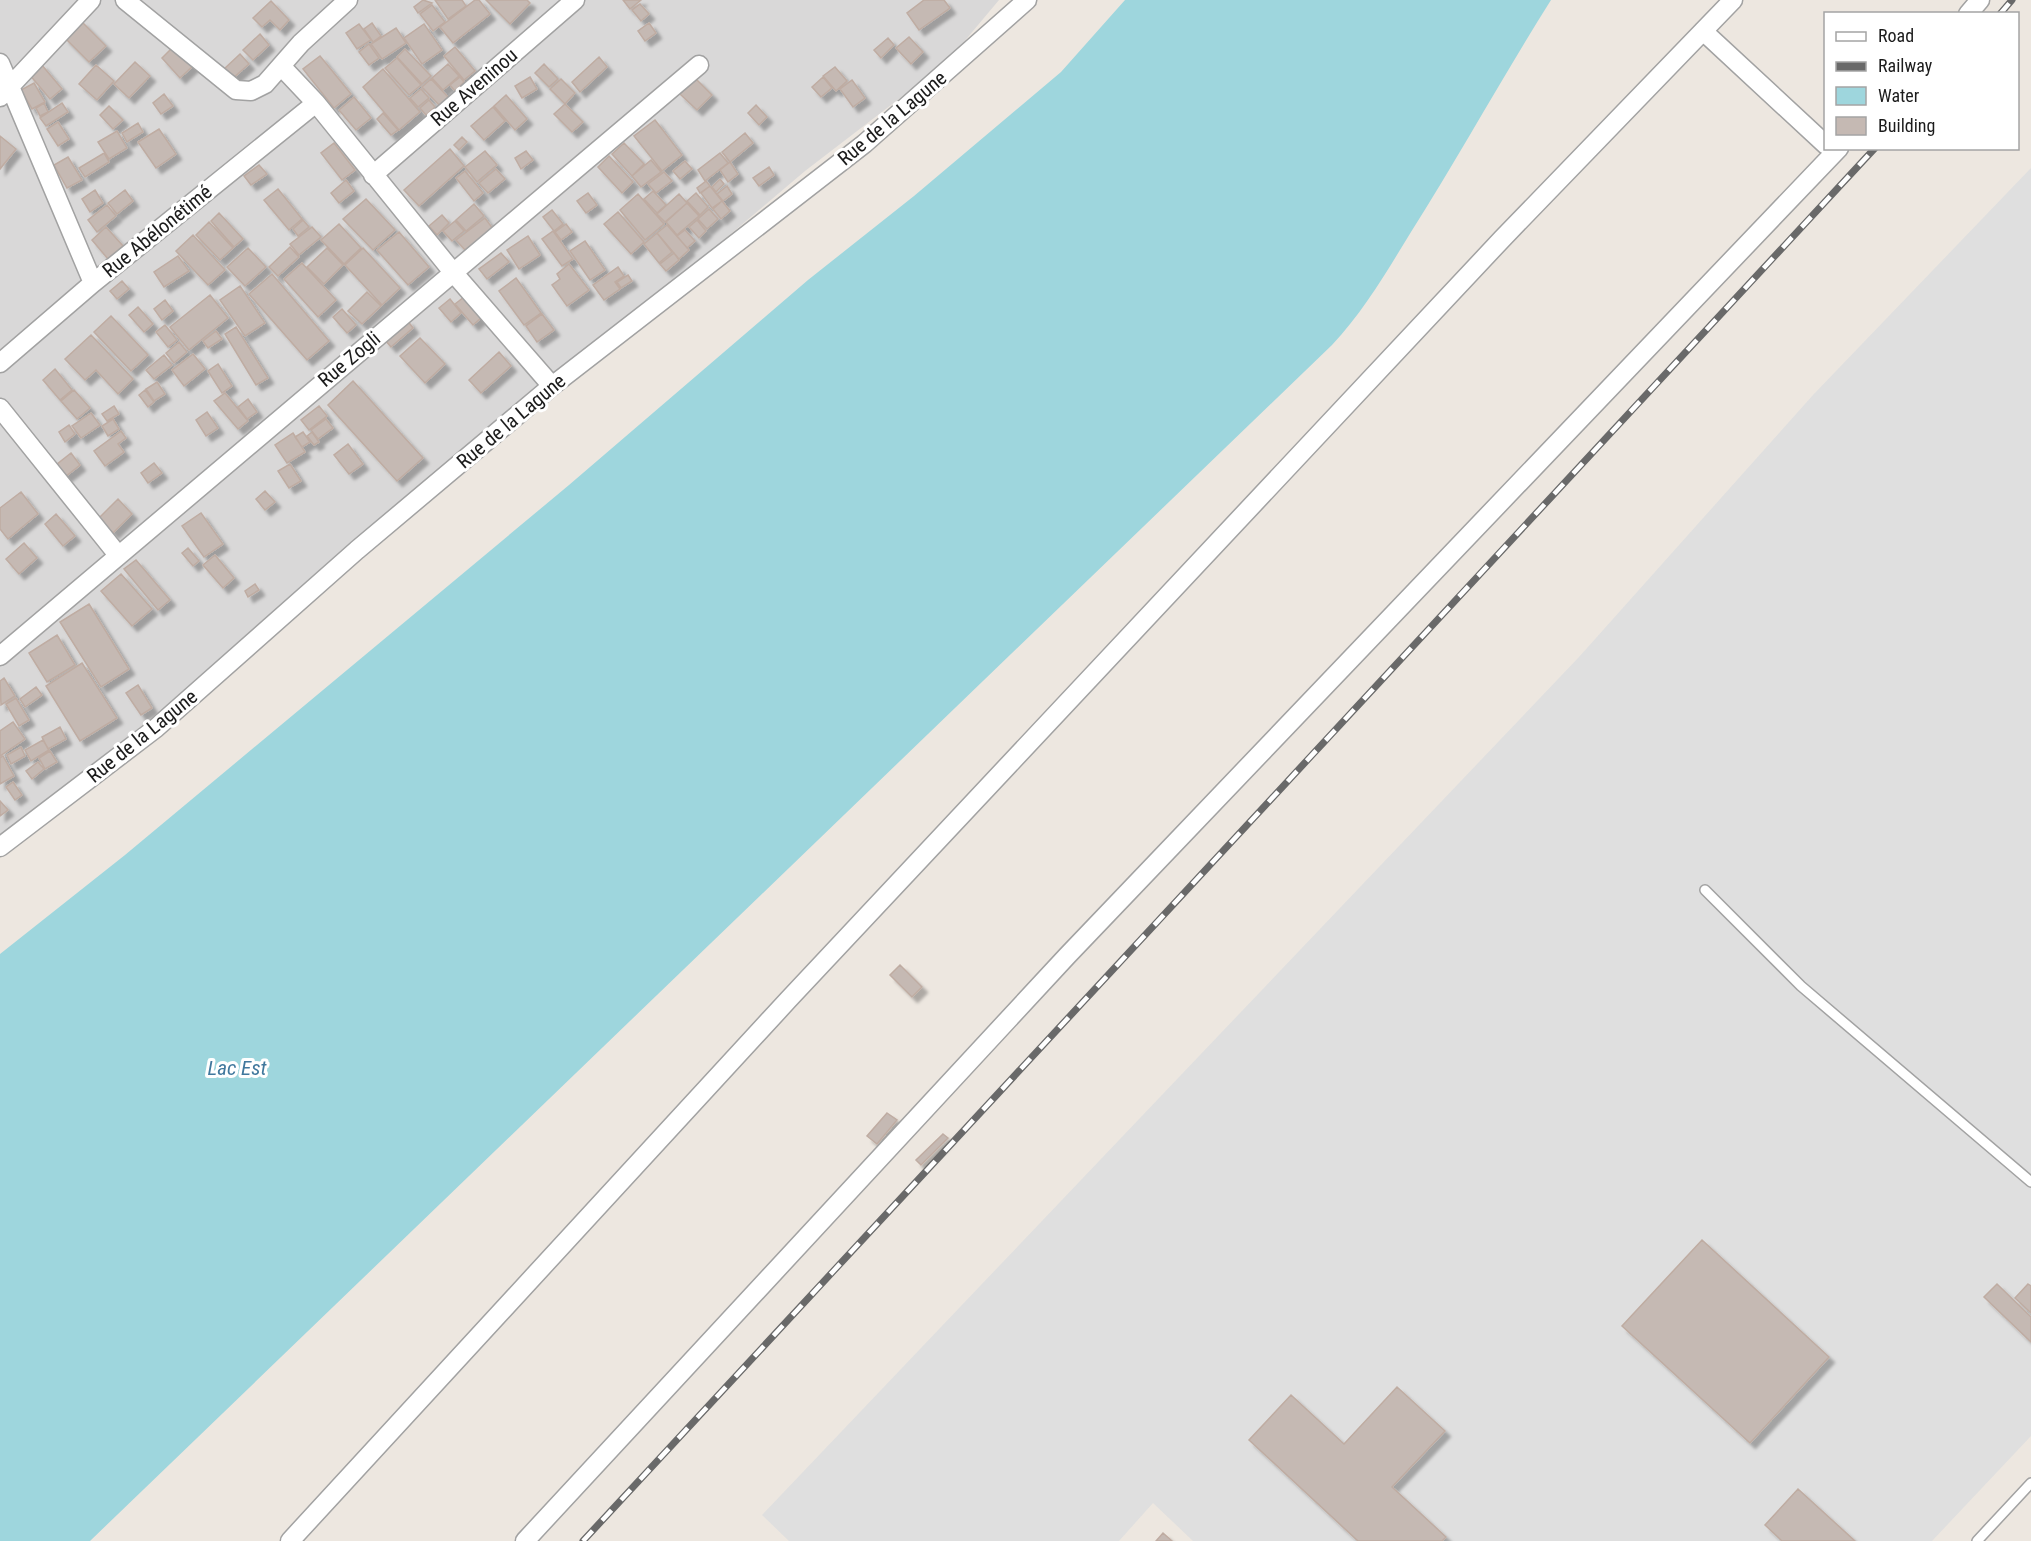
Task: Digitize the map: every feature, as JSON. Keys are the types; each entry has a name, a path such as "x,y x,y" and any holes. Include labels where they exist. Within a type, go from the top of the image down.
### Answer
{"street":[{"path":"5,91 91,0"},
{"path":"125,0 236,90 251,91 265,84 301,43 348,0"},
{"name":"Rue Aveninou","path":"373,175 575,0"},
{"name":"Rue de la Lagune","path":"0,847 156,728 357,550 552,386 864,144 1028,0"},
{"path":"290,1541 788,1000 1502,239 1733,0"},
{"path":"1970,12 1980,0"},
{"path":"1703,31 1824,142"},
{"path":"0,63 5,91 93,283"},
{"name":"Rue Zogli","path":"0,656 699,64"},
{"path":"282,67 316,103 452,271 552,386"},
{"name":"Rue Abélonétimé","path":"0,363 93,283 316,103"},
{"path":"525,1541 1067,956 1831,150"},
{"path":"0,408 118,555"}],"lane":[{"path":"1705,891 1801,986 2031,1182"},
{"path":"1977,1541 2031,1483"}],"shaded area":[{"path":"0,0 999,0 947,62 805,171 265,629 0,837"},
{"path":"2031,168 2031,1436 1932,1541 1193,1541 1153,1503 1119,1541 789,1541 762,1515 1579,657 1813,395"}],"water":[{"name":"Lac Est","path":"1125,0 1551,0 1384,276 1365,305 1332,345 90,1541 0,1541 0,954 125,855 569,485 808,280 914,196 1061,72"}],"building":[{"path":"423,0 432,3 418,13 414,7"},
{"path":"435,0 462,0 466,6 448,19"},
{"path":"475,0 479,0 490,14 453,43 440,27"},
{"path":"486,0 527,0 530,3 510,24"},
{"path":"623,0 641,0 630,9"},
{"path":"924,0 944,0 950,8 919,30 907,13"},
{"path":"271,1 289,20 280,30 270,20 262,27 253,18"},
{"path":"640,4 649,14 641,21 632,10"},
{"path":"432,5 445,22 433,31 420,14"},
{"path":"81,21 106,46 89,62 64,37"},
{"path":"372,23 381,36 373,42 364,29"},
{"path":"649,23 656,33 645,41 638,31"},
{"path":"359,24 371,40 357,49 346,33"},
{"path":"424,24 442,50 422,64 404,38"},
{"path":"396,28 406,43 382,59 371,44"},
{"path":"260,34 269,45 253,60 243,50"},
{"path":"909,37 923,52 911,64 896,48"},
{"path":"888,38 894,45 881,58 874,50"},
{"path":"369,44 379,58 369,65 359,52"},
{"path":"175,45 194,65 180,78 162,58"},
{"path":"455,47 475,71 464,80 444,56"},
{"path":"405,49 431,76 422,84 397,57"},
{"path":"240,54 249,64 232,79 223,70"},
{"path":"320,56 351,94 334,108 303,69"},
{"path":"599,57 607,67 580,92 572,82"},
{"path":"397,58 421,85 409,95 385,68"},
{"path":"135,62 150,76 129,98 114,84"},
{"path":"41,64 62,89 50,99 29,74"},
{"path":"448,64 459,76 443,90 432,78"},
{"path":"544,64 558,79 549,87 535,73"},
{"path":"96,65 114,81 97,100 79,84"},
{"path":"835,67 847,81 836,91 823,76"},
{"path":"383,69 420,112 399,130 363,87"},
{"path":"460,77 464,82 455,91 450,85"},
{"path":"530,77 537,89 522,98 515,86"},
{"path":"823,77 832,88 821,97 812,87"},
{"path":"431,79 449,98 440,106 422,87"},
{"path":"561,79 575,93 565,104 550,89"},
{"path":"696,79 712,95 697,110 680,94"},
{"path":"852,80 865,98 853,107 840,89"},
{"path":"34,83 45,102 32,109 21,90"},
{"path":"421,89 429,98 418,107 410,98"},
{"path":"164,94 173,106 161,114 153,103"},
{"path":"506,95 527,119 515,130 494,106"},
{"path":"354,97 371,118 356,130 339,110"},
{"path":"429,100 435,107 426,115 420,108"},
{"path":"44,103 48,112 40,116 36,108"},
{"path":"62,103 68,112 46,126 40,118"},
{"path":"565,104 583,122 572,132 554,114"},
{"path":"756,105 767,117 759,125 748,113"},
{"path":"109,106 123,120 113,129 100,115"},
{"path":"493,107 505,121 484,140 471,126"},
{"path":"383,113 398,130 391,135 377,119"},
{"path":"655,120 682,155 662,171 634,136"},
{"path":"58,122 69,139 58,146 47,129"},
{"path":"138,123 143,132 127,142 122,133"},
{"path":"159,129 176,154 156,168 138,142"},
{"path":"117,131 127,148 109,159 98,142"},
{"path":"745,133 753,143 730,162 722,152"},
{"path":"0,136 16,149 0,169"},
{"path":"462,137 467,142 459,150 454,145"},
{"path":"334,143 355,170 342,180 321,153"},
{"path":"624,143 644,164 632,176 612,154"},
{"path":"450,149 464,166 419,206 404,190"},
{"path":"485,151 497,165 477,182 465,167"},
{"path":"526,151 533,160 521,169 515,158"},
{"path":"104,153 109,162 85,177 79,168"},
{"path":"720,153 728,163 705,181 698,170"},
{"path":"609,156 633,182 622,193 598,167"},
{"path":"68,157 82,180 67,188 54,165"},
{"path":"651,160 661,172 641,187 632,176"},
{"path":"685,161 692,169 680,179 673,171"},
{"path":"730,162 738,174 728,182 720,170"},
{"path":"259,165 267,174 251,185 244,176"},
{"path":"769,167 774,175 759,186 753,178"},
{"path":"496,169 505,179 488,193 479,183"},
{"path":"465,171 483,193 474,201 456,178"},
{"path":"664,172 672,181 656,193 648,184"},
{"path":"720,179 724,184 716,192 712,187"},
{"path":"346,180 354,191 339,203 331,193"},
{"path":"706,181 710,186 700,193 697,188"},
{"path":"710,186 722,201 712,208 701,193"},
{"path":"727,186 732,194 723,201 717,194"},
{"path":"278,189 302,219 289,230 264,200"},
{"path":"95,190 103,203 90,212 82,199"},
{"path":"125,190 133,201 117,214 108,203"},
{"path":"653,191 666,205 657,213 644,199"},
{"path":"588,193 597,205 586,213 577,201"},
{"path":"696,193 708,207 700,215 687,201"},
{"path":"638,194 664,224 645,240 620,210"},
{"path":"679,194 687,203 665,222 657,214"},
{"path":"366,199 395,230 373,250 343,219"},
{"path":"722,201 730,211 721,219 713,209"},
{"path":"687,203 699,216 677,235 666,222"},
{"path":"474,204 484,216 466,231 456,220"},
{"path":"107,205 116,216 97,232 88,220"},
{"path":"709,209 718,219 707,229 698,219"},
{"path":"552,210 563,224 554,231 543,217"},
{"path":"618,212 644,242 631,254 604,224"},
{"path":"219,213 243,239 234,247 211,221"},
{"path":"442,215 449,223 437,235 429,226"},
{"path":"485,218 493,229 465,250 456,240"},
{"path":"303,220 309,227 298,236 293,229"},
{"path":"697,220 706,231 699,238 689,227"},
{"path":"455,221 464,231 452,241 443,231"},
{"path":"209,222 233,248 220,260 196,235"},
{"path":"339,224 361,248 344,264 321,240"},
{"path":"566,224 572,232 561,240 555,232"},
{"path":"667,225 689,250 679,259 657,233"},
{"path":"106,227 123,246 108,259 92,240"},
{"path":"312,227 321,237 299,255 290,244"},
{"path":"685,230 695,241 687,248 677,236"},
{"path":"553,231 573,259 562,266 542,239"},
{"path":"399,232 429,267 408,285 377,250"},
{"path":"657,233 672,252 659,263 644,244"},
{"path":"193,235 225,270 208,285 176,251"},
{"path":"528,236 540,255 519,269 507,250"},
{"path":"585,241 605,270 590,280 570,251"},
{"path":"290,247 299,257 278,276 269,267"},
{"path":"248,248 266,267 245,286 227,267"},
{"path":"327,248 343,265 324,284 307,267"},
{"path":"363,248 400,288 382,305 345,265"},
{"path":"501,253 509,262 487,279 479,269"},
{"path":"674,253 679,260 666,271 660,264"},
{"path":"178,256 189,271 164,287 154,272"},
{"path":"302,263 336,300 318,317 284,279"},
{"path":"569,264 589,290 567,306 552,285 560,279 557,274"},
{"path":"618,267 624,276 615,282 620,289 604,300 593,285"},
{"path":"272,274 329,341 307,360 249,294"},
{"path":"628,275 632,281 621,288 617,282"},
{"path":"516,278 541,313 524,325 499,291"},
{"path":"122,281 129,289 117,299 110,291"},
{"path":"240,286 265,323 245,336 220,300"},
{"path":"367,292 381,306 362,324 348,311"},
{"path":"210,295 228,318 189,350 170,327"},
{"path":"464,297 481,318 473,325 455,304"},
{"path":"450,299 461,313 451,322 439,308"},
{"path":"165,300 173,311 162,320 154,309"},
{"path":"138,307 153,324 144,332 129,315"},
{"path":"342,309 356,325 347,333 333,317"},
{"path":"542,314 554,330 537,342 526,326"},
{"path":"111,316 148,355 131,371 94,332"},
{"path":"407,320 413,328 391,347 385,340"},
{"path":"165,325 177,340 168,347 156,332"},
{"path":"236,327 268,378 256,385 225,334"},
{"path":"216,331 222,339 208,348 203,341"},
{"path":"91,335 133,379 118,394 96,370 85,380 65,359"},
{"path":"420,338 445,364 425,383 400,356"},
{"path":"179,342 187,352 174,363 166,353"},
{"path":"499,352 511,366 481,393 469,380"},
{"path":"193,354 205,369 184,386 172,370"},
{"path":"164,355 172,365 154,379 146,370"},
{"path":"218,364 232,386 222,393 208,371"},
{"path":"55,369 72,390 60,400 43,380"},
{"path":"353,381 423,458 397,481 328,405"},
{"path":"157,382 165,394 154,401 146,389"},
{"path":"74,390 90,408 77,419 61,401"},
{"path":"145,390 154,402 148,407 139,395"},
{"path":"225,393 248,421 238,429 214,401"},
{"path":"248,399 257,412 247,419 238,407"},
{"path":"114,406 119,414 107,421 102,414"},
{"path":"319,406 327,416 309,430 301,420"},
{"path":"207,412 218,428 206,436 196,420"},
{"path":"91,413 100,425 81,438 72,426"},
{"path":"113,419 119,429 108,436 102,426"},
{"path":"326,419 333,428 318,439 311,430"},
{"path":"69,425 75,434 65,442 59,432"},
{"path":"121,431 126,438 118,444 124,452 105,466 94,451"},
{"path":"303,432 310,442 302,447 295,437"},
{"path":"312,432 319,442 314,445 307,436"},
{"path":"293,433 305,452 287,463 275,445"},
{"path":"348,444 363,464 349,474 334,455"},
{"path":"71,453 80,465 65,477 56,465"},
{"path":"154,463 162,473 148,483 141,473"},
{"path":"290,464 301,481 289,488 278,471"},
{"path":"265,491 275,502 265,510 256,499"},
{"path":"21,492 38,514 8,539 0,529 0,508"},
{"path":"118,499 132,514 113,533 99,518"},
{"path":"201,513 223,544 204,557 182,526"},
{"path":"56,514 75,536 63,546 45,524"},
{"path":"24,543 37,558 19,574 6,559"},
{"path":"188,548 199,561 193,566 182,553"},
{"path":"215,555 234,578 223,588 203,565"},
{"path":"136,560 170,600 158,610 124,569"},
{"path":"121,574 152,609 132,626 101,591"},
{"path":"255,584 259,590 248,597 245,591"},
{"path":"89,604 129,669 101,687 60,622"},
{"path":"57,635 75,665 47,682 29,653"},
{"path":"82,663 117,718 80,741 46,686"},
{"path":"4,678 15,696 1,705 0,681"},
{"path":"138,685 152,708 141,715 126,693"},
{"path":"36,687 42,695 25,707 20,699"},
{"path":"16,698 29,720 19,726 6,704"},
{"path":"13,722 25,739 0,756 0,731"},
{"path":"60,727 66,739 48,749 42,737"},
{"path":"43,740 49,750 31,761 25,750"},
{"path":"21,747 25,756 11,764 7,755"},
{"path":"50,751 57,762 45,769 39,758"},
{"path":"3,756 14,776 0,784 0,758"},
{"path":"38,762 44,769 32,779 26,771"},
{"path":"13,782 22,795 15,800 6,787"},
{"path":"0,801 8,810 0,816"},
{"path":"900,965 922,987 912,997 890,975"},
{"path":"887,1113 897,1120 877,1144 867,1136"},
{"path":"943,1134 948,1138 921,1165 916,1160"},
{"path":"1702,1240 1829,1357 1750,1443 1622,1326"},
{"path":"1997,1284 2031,1317 2031,1342 1984,1297"},
{"path":"2028,1284 2031,1286 2031,1313 2015,1298"},
{"path":"1397,1387 1445,1431 1392,1487 1446,1537 1442,1541 1358,1541 1249,1440 1291,1395 1344,1444"},
{"path":"1798,1489 1855,1541 1782,1541 1765,1525"},
{"path":"1163,1533 1172,1541 1156,1541"}],"railway":[{"path":"2002,12 2012,0"},
{"path":"583,1541 1873,150"}]}
